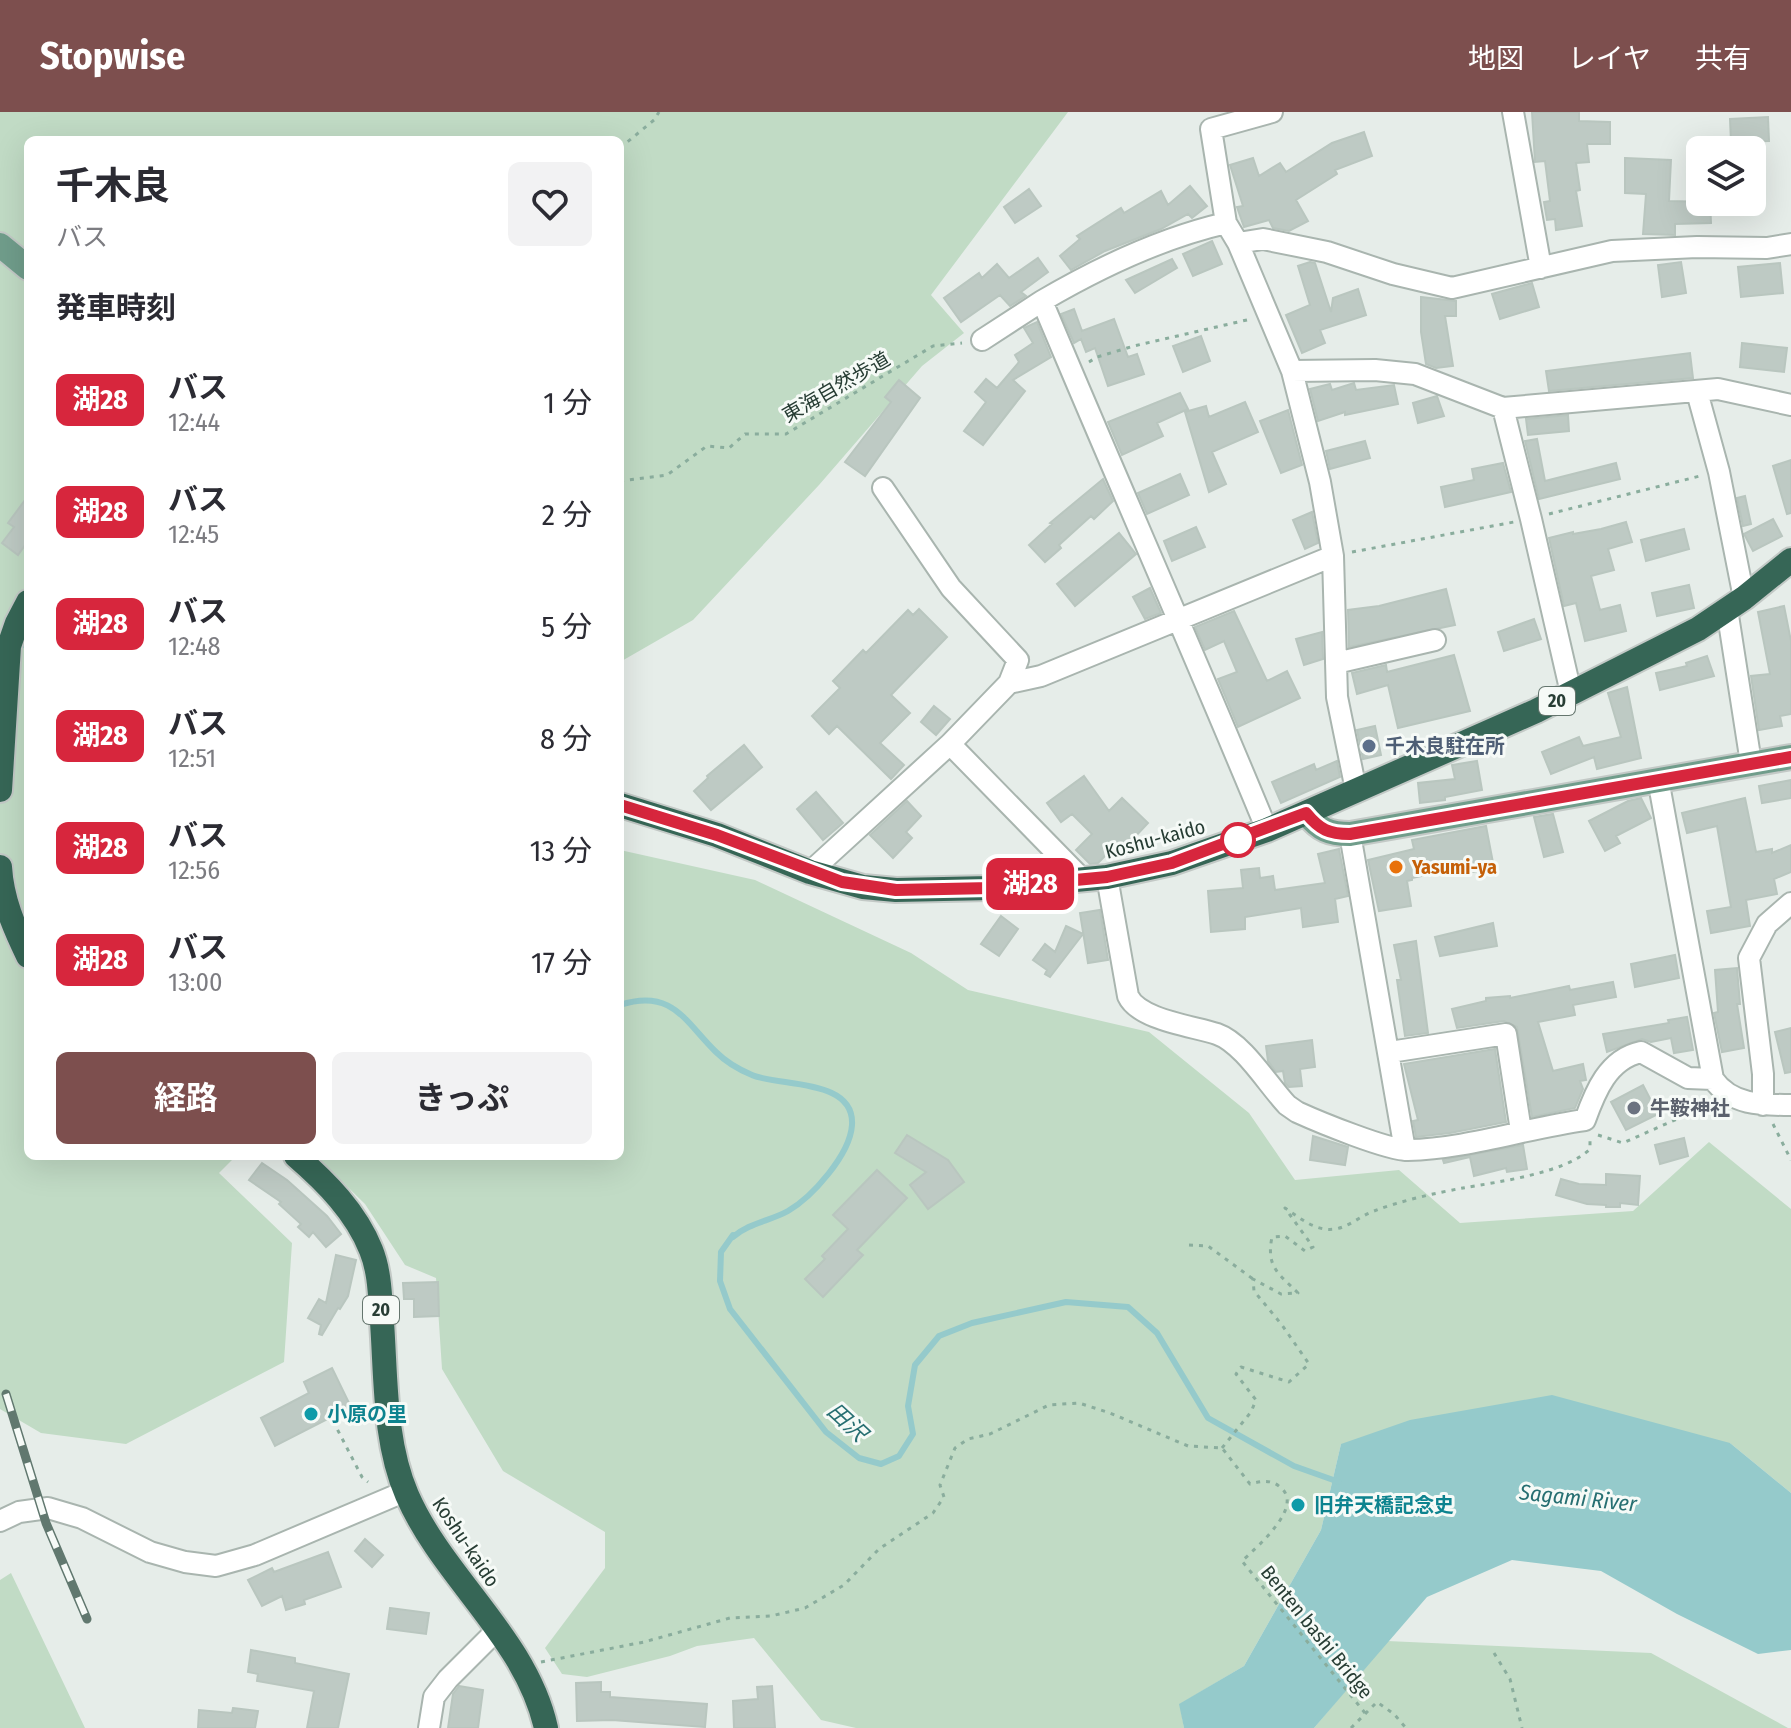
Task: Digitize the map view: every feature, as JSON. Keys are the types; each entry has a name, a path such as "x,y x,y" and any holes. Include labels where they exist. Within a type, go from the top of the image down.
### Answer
{"highway":[{"name":"Koshu-kaido","path":"624,806 717,835 842,882 896,890 991,888 1107,877 1172,863 1267,830 1571,693 1686,636 1736,604 1791,560"},
{"path":"0,788 9,646 24,610"},
{"path":"0,867 1,889 24,948"},
{"name":"Koshu-kaido","path":"301,1160 318,1175 355,1219 371,1251 378,1281 389,1418 406,1491 423,1529 526,1674 539,1702 546,1728"}],"main road":[{"path":"0,245 24,264"},
{"path":"1306,813 1319,829 1332,834 1350,834 1791,757"}],"street":[{"path":"1272,112 1209,120 1226,223 1238,243 1292,371 1320,482 1333,556 1337,697 1356,790"},
{"path":"1513,112 1541,268"},
{"path":"982,340 1093,271 1194,230 1226,223"},
{"path":"1238,243 1263,239 1327,252 1393,274 1452,288 1612,251 1767,248 1791,244"},
{"path":"1042,301 1267,830"},
{"path":"1292,371 1375,370 1415,374 1503,408 1718,389 1791,405"},
{"path":"1697,392 1719,472 1736,604 1751,763"},
{"path":"1503,408 1571,693"},
{"path":"810,872 950,744 1009,683 1018,660 951,588 883,488"},
{"path":"1009,683 1041,676 1333,556"},
{"path":"1336,663 1435,640"},
{"path":"950,744 1082,879"},
{"path":"1658,779 1713,1079 1721,1091 1737,1100 1763,1105 1791,1105"},
{"path":"1350,834 1405,1150"},
{"path":"1107,877 1132,1004 1154,1016 1229,1040 1287,1105 1297,1112 1405,1150 1466,1143 1585,1120 1597,1087 1625,1057 1636,1053 1645,1053 1688,1078 1713,1079"},
{"path":"1763,1105 1763,1074 1749,958 1767,924 1791,903"},
{"path":"1390,1052 1506,1034 1521,1131"},
{"path":"0,1521 19,1512 48,1508 82,1518 150,1552 185,1562 216,1566 255,1555 406,1491"},
{"path":"429,1728 434,1697 497,1630"}],"path":[{"path":"624,145 654,120 659,112"},
{"path":"1072,373 1097,357 1122,349 1268,315"},
{"name":"東海自然歩道","path":"624,480 667,475 707,446 729,448 745,434 786,434 933,346 982,340"},
{"path":"1585,1120 1598,1135 1623,1143 1686,1115 1703,1097 1713,1079"},
{"path":"1763,1105 1791,1160"},
{"path":"1189,1245 1208,1246 1253,1279 1281,1294 1298,1293 1274,1270 1269,1254 1272,1237 1285,1236 1305,1251 1313,1247 1285,1208 1317,1228 1335,1229 1372,1211 1458,1189 1520,1178 1584,1155 1592,1142 1585,1120"},
{"path":"541,1662 644,1642 730,1618 771,1616 805,1608 844,1585 879,1549 933,1513 944,1497 940,1485 955,1448 968,1439 990,1434 1049,1405 1079,1403 1188,1446 1222,1448 1251,1412 1256,1400 1236,1374 1241,1367 1289,1382 1309,1364 1254,1291 1253,1279"},
{"path":"333,1421 362,1477 368,1482"},
{"name":"Benten bashi Bridge","path":"1222,1448 1250,1484 1263,1481 1276,1483 1287,1492 1290,1500 1286,1513 1242,1561 1365,1713"},
{"path":"1494,1653 1510,1679 1522,1728"},
{"path":"1351,1728 1377,1702 1394,1714 1406,1728"}],"green space":[{"path":"0,112 1068,112 931,295 964,333 922,366 819,485 693,620 624,660 624,136 24,136 24,1160 232,1160 219,1173 292,1243 284,1362 126,1444 41,1433 0,1409"},
{"path":"624,851 755,880 911,953 968,990 1149,1032 1249,1113 1295,1180 1399,1170 1460,1223 1633,1211 1709,1142 1791,1209 1791,1493 1730,1443 1341,1444 1321,1530 1244,1666 1180,1704 1184,1728 856,1728 821,1720 754,1638 697,1646 587,1677 562,1674 545,1648 605,1568 605,1532 503,1471 442,1369 436,1278 405,1265 365,1204 320,1160 624,1160"},
{"path":"11,1573 85,1728 0,1728 0,1580"},
{"path":"1387,1641 1651,1653 1788,1728 1314,1728"}],"water":[{"name":"Sagami River","path":"1552,1395 1730,1443 1791,1493 1791,1650 1758,1654 1677,1614 1601,1571 1512,1560 1427,1597 1314,1728 1184,1728 1179,1704 1244,1666 1321,1530 1341,1444 1410,1420"}],"building":[{"path":"1532,112 1579,112 1579,121 1610,122 1610,144 1587,144 1589,162 1576,163 1580,190 1576,191 1582,226 1556,230 1555,219 1547,220 1544,202 1550,201 1545,161 1535,162"},
{"path":"1768,117 1769,141 1766,141 1766,136 1731,136 1730,119"},
{"path":"1364,132 1372,156 1335,170 1337,174 1296,200 1308,221 1289,231 1273,228 1269,220 1244,227 1237,207 1243,206 1230,165 1253,158 1259,176 1280,163 1286,172 1332,143"},
{"path":"1625,158 1671,160 1669,201 1686,201 1686,216 1711,216 1711,223 1675,224 1675,235 1643,234 1646,194 1625,193"},
{"path":"1190,186 1207,206 1192,218 1188,214 1161,229 1105,251 1071,270 1060,256 1080,239 1077,236 1121,208 1124,213 1161,191 1168,205"},
{"path":"1029,189 1041,206 1015,223 1004,207"},
{"path":"1212,241 1222,264 1193,276 1183,254"},
{"path":"1038,258 1048,272 1021,292 1026,296 1010,306 1000,295 961,322 944,298 979,273 982,278 997,264 1009,278"},
{"path":"1172,259 1177,268 1135,293 1126,280"},
{"path":"1681,262 1686,293 1662,297 1658,265"},
{"path":"1315,263 1331,312 1333,298 1358,289 1366,315 1320,330 1325,343 1302,353 1286,315 1310,305 1298,266"},
{"path":"1780,263 1783,293 1741,297 1738,267"},
{"path":"1532,283 1539,307 1500,319 1492,294"},
{"path":"1421,297 1456,301 1456,316 1445,316 1453,366 1436,368 1426,364 1421,332"},
{"path":"1074,309 1082,331 1114,319 1128,357 1137,354 1144,374 1108,386 1095,348 1086,352 1081,339 1074,343 1061,314"},
{"path":"1037,322 1051,357 1013,380 1025,391 983,445 964,431 986,402 975,392 986,379 997,388 1019,362 1015,355 1033,343 1024,328"},
{"path":"1201,336 1210,361 1183,372 1173,346"},
{"path":"1742,343 1787,348 1784,372 1740,367"},
{"path":"1690,353 1693,378 1549,391 1546,371"},
{"path":"899,380 920,398 865,476 845,462 891,402 885,397"},
{"path":"1354,383 1356,390 1394,385 1398,404 1345,415 1345,412 1318,421 1310,389 1330,384 1332,390"},
{"path":"1180,393 1188,409 1157,423 1163,436 1122,455 1108,422"},
{"path":"1437,396 1444,416 1418,423 1413,403"},
{"path":"1245,402 1258,432 1212,452 1226,484 1209,492 1185,412 1206,406 1209,417"},
{"path":"1288,410 1302,465 1281,473 1260,421"},
{"path":"1568,415 1569,431 1528,435 1526,419"},
{"path":"1537,439 1545,481 1616,463 1620,479 1539,499 1525,441"},
{"path":"1365,441 1370,458 1330,469 1326,451"},
{"path":"1791,460 1791,513 1787,514 1773,466"},
{"path":"1503,463 1511,492 1445,507 1441,487 1474,480 1472,469"},
{"path":"1180,474 1189,495 1147,514 1138,493"},
{"path":"1103,479 1113,501 1094,519 1091,516 1045,562 1029,545 1050,523"},
{"path":"1745,496 1751,524 1743,526 1737,498"},
{"path":"24,501 24,547 18,555 2,543 14,527 8,523"},
{"path":"1312,512 1318,543 1305,549 1293,520"},
{"path":"1773,519 1782,536 1753,551 1744,534"},
{"path":"1626,522 1632,542 1608,549 1614,570 1591,576 1600,610 1620,605 1626,631 1585,641 1576,603 1564,606 1549,538"},
{"path":"1196,527 1205,547 1172,561 1164,541"},
{"path":"1684,529 1689,549 1646,561 1641,540"},
{"path":"1119,533 1136,554 1075,606 1057,584"},
{"path":"1689,585 1694,608 1657,616 1652,593"},
{"path":"1150,588 1161,613 1145,619 1133,597"},
{"path":"1446,589 1455,625 1349,647 1348,610 1379,606"},
{"path":"1784,606 1791,641 1791,714 1780,716 1782,726 1759,730 1751,676 1770,674 1758,612"},
{"path":"919,609 947,637 891,695 910,713 880,743 904,765 891,779 837,726 829,734 812,716 840,688 833,681 863,650 866,653 908,610 913,615"},
{"path":"1234,611 1267,681 1287,671 1300,698 1238,727 1218,679 1237,672 1224,641 1205,650 1195,627"},
{"path":"1534,619 1541,639 1504,651 1498,632"},
{"path":"1322,632 1323,659 1304,665 1296,639"},
{"path":"1454,655 1470,711 1398,728 1388,685 1357,694 1352,673 1386,665 1387,672"},
{"path":"1707,656 1714,676 1660,690 1656,673 1687,666 1686,663"},
{"path":"1627,687 1641,758 1597,769 1594,757 1551,774 1542,752 1579,737 1583,746 1621,737 1608,693"},
{"path":"934,706 950,719 936,735 921,722"},
{"path":"1375,726 1381,755 1363,759 1357,730"},
{"path":"744,745 762,767 711,810 694,791"},
{"path":"1337,761 1340,777 1281,803 1272,782 1314,764 1316,770"},
{"path":"1477,761 1482,790 1420,803 1418,783 1455,779 1452,765"},
{"path":"1084,776 1109,811 1122,798 1148,823 1116,857 1110,851 1098,863 1090,864 1076,850 1092,834 1072,814 1061,822 1047,803"},
{"path":"1791,780 1791,798 1762,803 1759,786"},
{"path":"816,792 843,823 823,840 797,809"},
{"path":"1641,798 1651,818 1616,836 1620,843 1605,851 1589,821 1628,801"},
{"path":"1745,798 1756,852 1772,849 1772,853 1791,845 1791,872 1774,879 1777,894 1746,900 1750,926 1711,933 1707,911 1731,907 1717,826 1687,833 1682,813"},
{"path":"907,801 921,816 906,832 912,838 893,858 870,835"},
{"path":"1553,814 1563,852 1544,857 1534,817"},
{"path":"1486,826 1494,868 1466,873 1464,867 1412,878 1407,881 1411,906 1379,911 1368,860 1414,849 1412,840"},
{"path":"1339,849 1348,896 1335,899 1338,922 1303,927 1301,908 1245,917 1245,929 1211,932 1208,891 1243,888 1241,870 1259,868 1260,878 1273,876 1275,890 1325,883 1318,854"},
{"path":"1100,910 1108,960 1088,963 1080,913"},
{"path":"1001,916 1018,929 999,956 981,944"},
{"path":"1493,923 1497,946 1440,956 1435,937"},
{"path":"1066,926 1083,934 1050,977 1045,974 1047,970 1033,960 1045,944 1055,952"},
{"path":"1416,941 1428,1033 1405,1036 1397,980 1401,980 1394,945"},
{"path":"1675,955 1679,978 1635,987 1631,964"},
{"path":"1737,968 1740,1004 1737,1004 1744,1048 1722,1052 1714,1013 1718,1012 1715,970"},
{"path":"1613,982 1616,997 1573,1005 1575,1015 1538,1022 1553,1071 1583,1064 1586,1080 1580,1081 1583,1089 1575,1108 1532,1117 1517,1027 1504,1021 1457,1028 1452,1009 1486,1001 1486,998 1510,998 1569,986 1570,990"},
{"path":"1687,1017 1693,1050 1674,1053 1671,1038 1651,1042 1642,1039 1607,1052 1603,1034"},
{"path":"1791,1028 1791,1072 1785,1073 1775,1032"},
{"path":"1312,1040 1315,1067 1300,1069 1302,1086 1289,1087 1283,1071 1276,1072 1268,1061 1266,1046"},
{"path":"1495,1049 1506,1122 1416,1137 1413,1121 1418,1120 1404,1064"},
{"name":"牛鞍神社","path":"1643,1085 1658,1114 1626,1130 1611,1102"},
{"path":"907,1135 948,1160 964,1182 928,1209 910,1185 926,1172 895,1153"},
{"path":"1313,1136 1348,1147 1345,1165 1310,1160"},
{"path":"1684,1138 1688,1156 1660,1164 1655,1145"},
{"path":"1523,1145 1527,1169 1507,1172 1506,1168 1474,1176 1470,1157 1444,1163 1443,1160"},
{"path":"262,1163 287,1180 327,1216 341,1234 326,1247 313,1232 309,1237 298,1227 301,1224 279,1204 281,1202 249,1180"},
{"path":"877,1170 907,1198 857,1250 863,1255 823,1297 805,1279 848,1229 833,1215"},
{"path":"1606,1174 1640,1176 1638,1205 1620,1203 1620,1207 1606,1207 1556,1195 1561,1179 1579,1184 1606,1185"},
{"path":"336,1255 356,1260 348,1296 322,1335 319,1334 321,1325 308,1318 319,1299 326,1303"},
{"path":"438,1282 439,1316 414,1317 414,1299 404,1299 403,1283"},
{"path":"332,1368 351,1407 275,1446 261,1418 309,1393 304,1382"},
{"path":"365,1539 383,1555 372,1567 355,1551"},
{"path":"328,1552 341,1587 286,1610 282,1596 262,1606 248,1580 272,1568 274,1572"},
{"path":"390,1608 429,1613 426,1634 387,1629"},
{"path":"251,1650 295,1658 295,1663 349,1674 338,1728 307,1728 314,1691 257,1681 258,1674 248,1672"},
{"path":"601,1682 601,1692 610,1692 610,1697 707,1704 705,1727 612,1720 577,1721 576,1683"},
{"path":"459,1686 483,1690 478,1728 448,1728 453,1694"},
{"path":"772,1686 775,1728 734,1728 733,1701 758,1699 757,1687"},
{"path":"233,1708 258,1711 255,1728 198,1728 199,1710 232,1713"}],"waterway":[{"name":"田沢","path":"17,638 24,644"},
{"name":"田沢","path":"624,1004 638,1001 665,1004 686,1019 720,1055 738,1068 764,1079 829,1092 841,1099 850,1110 850,1137 828,1174 798,1205 733,1235 721,1252 720,1281 730,1309 826,1432 859,1458 881,1464 899,1456 913,1434 908,1406 915,1365 939,1336 972,1323 1066,1302 1128,1307 1157,1333 1208,1418 1294,1466 1339,1482"}],"railway":[{"path":"6,1394 46,1523 87,1619"}],"bus line":[{"name":"湖28","path":"624,806 717,835 810,872 863,887 896,890 991,888 1107,877 1172,863 1306,813 1319,829 1332,834 1350,834 1791,757"}],"place":[{"name":"千木良駐在所","path":"1369,746"},
{"name":"Yasumi-ya","path":"1396,867"},
{"name":"牛鞍神社","path":"1634,1108"},
{"name":"小原の里","path":"311,1414"},
{"name":"旧弁天橋記念史","path":"1298,1505"}]}
